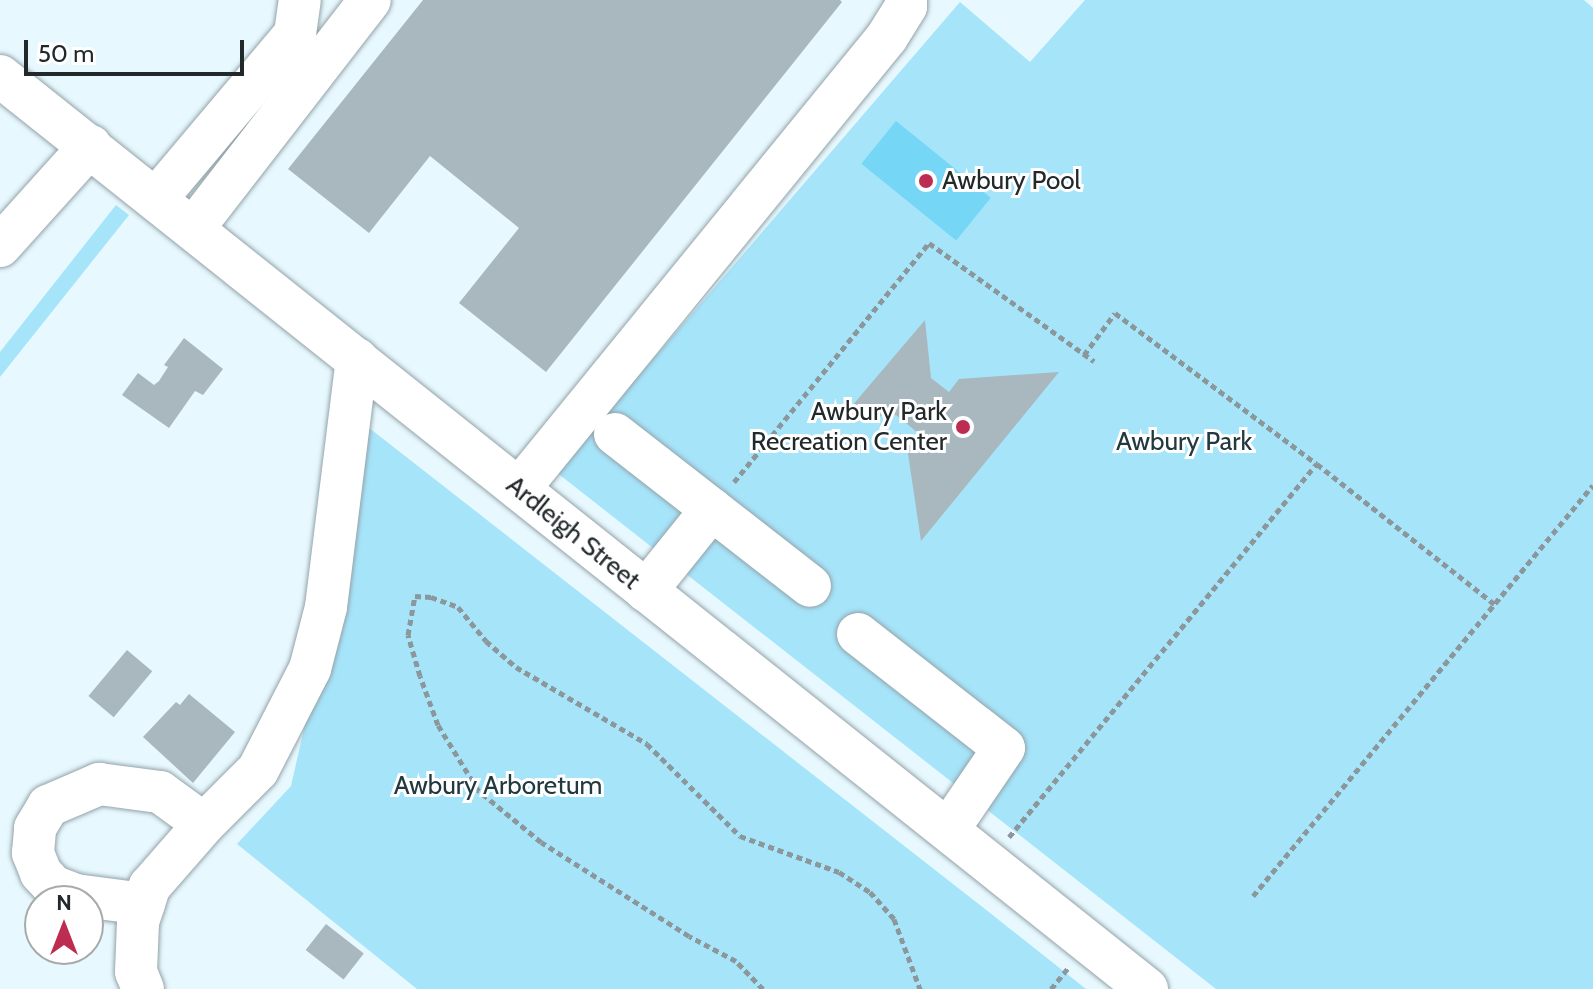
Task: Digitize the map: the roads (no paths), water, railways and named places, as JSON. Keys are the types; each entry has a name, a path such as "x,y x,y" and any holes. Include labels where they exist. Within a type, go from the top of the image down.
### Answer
{"street":[{"path":"156,199 295,34 300,0"},
{"path":"193,229 370,0"},
{"path":"519,489 887,37 906,6 906,0"},
{"name":"Ardleigh Street","path":"0,76 1147,989"},
{"path":"0,246 90,146"},
{"path":"143,989 136,972 138,922 150,886 204,824 258,770 310,669 326,607 357,359"},
{"path":"615,434 810,586"},
{"path":"646,591 712,509"},
{"path":"858,634 1004,748 948,830"},
{"path":"144,904 76,895 53,886 41,873 33,853 35,828 48,806 99,784 160,792 204,824"}],"place":[{"name":"Awbury Pool","path":"926,181"},
{"name":"Awbury Park Recreation Center","path":"963,427"}],"park label":[{"name":"Awbury Park","path":"1184,442"},
{"name":"Awbury Arboretum","path":"498,786"}]}
